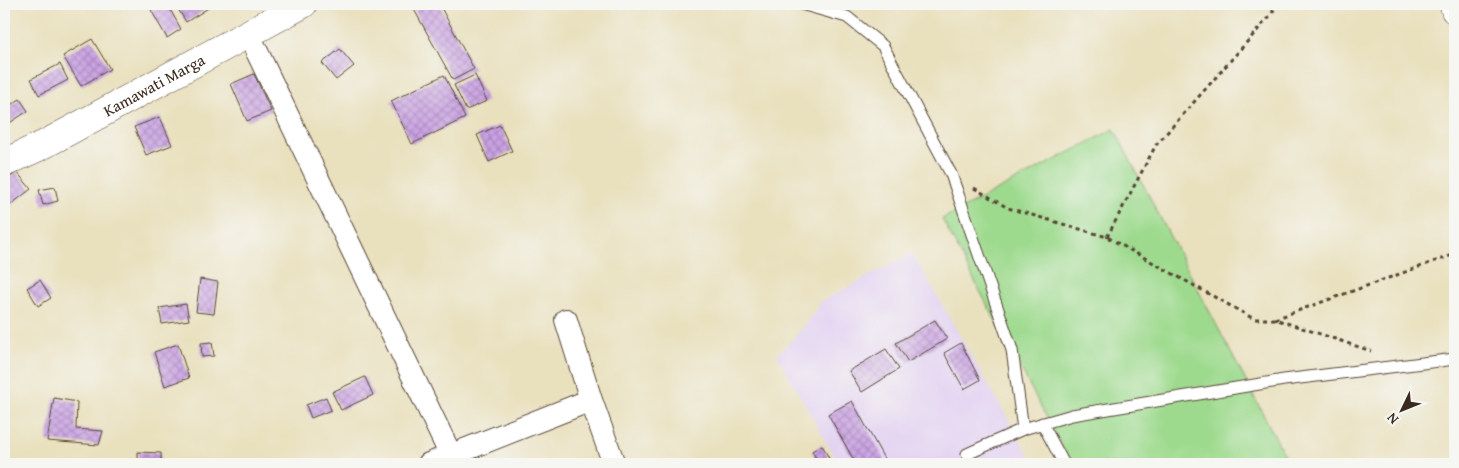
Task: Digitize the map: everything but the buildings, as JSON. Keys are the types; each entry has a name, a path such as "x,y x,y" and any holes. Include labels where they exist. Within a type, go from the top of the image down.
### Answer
{"main road":[{"name":"Kamawati Marga","path":"4,163 45,144 303,4"},
{"path":"1454,4 1455,10"}],"street":[{"path":"248,34 453,460"},
{"path":"566,320 591,400 614,464"},
{"path":"429,464 453,460 591,400"}],"lane":[{"path":"801,4 847,16 883,46 951,174 1012,350 1023,429"},
{"path":"967,454 1023,429 1072,415 1284,380 1455,360"},
{"path":"1042,423 1064,464"}],"path":[{"path":"1107,237 1156,145 1278,4"},
{"path":"951,174 1008,208 1107,237 1254,319 1275,319 1376,352"},
{"path":"1275,319 1455,254"}],"shaded area":[{"path":"912,253 1034,464 839,464 777,355 802,329 822,301"}],"green space":[{"path":"1114,129 1284,454 1264,464 1071,464 942,219"}]}
